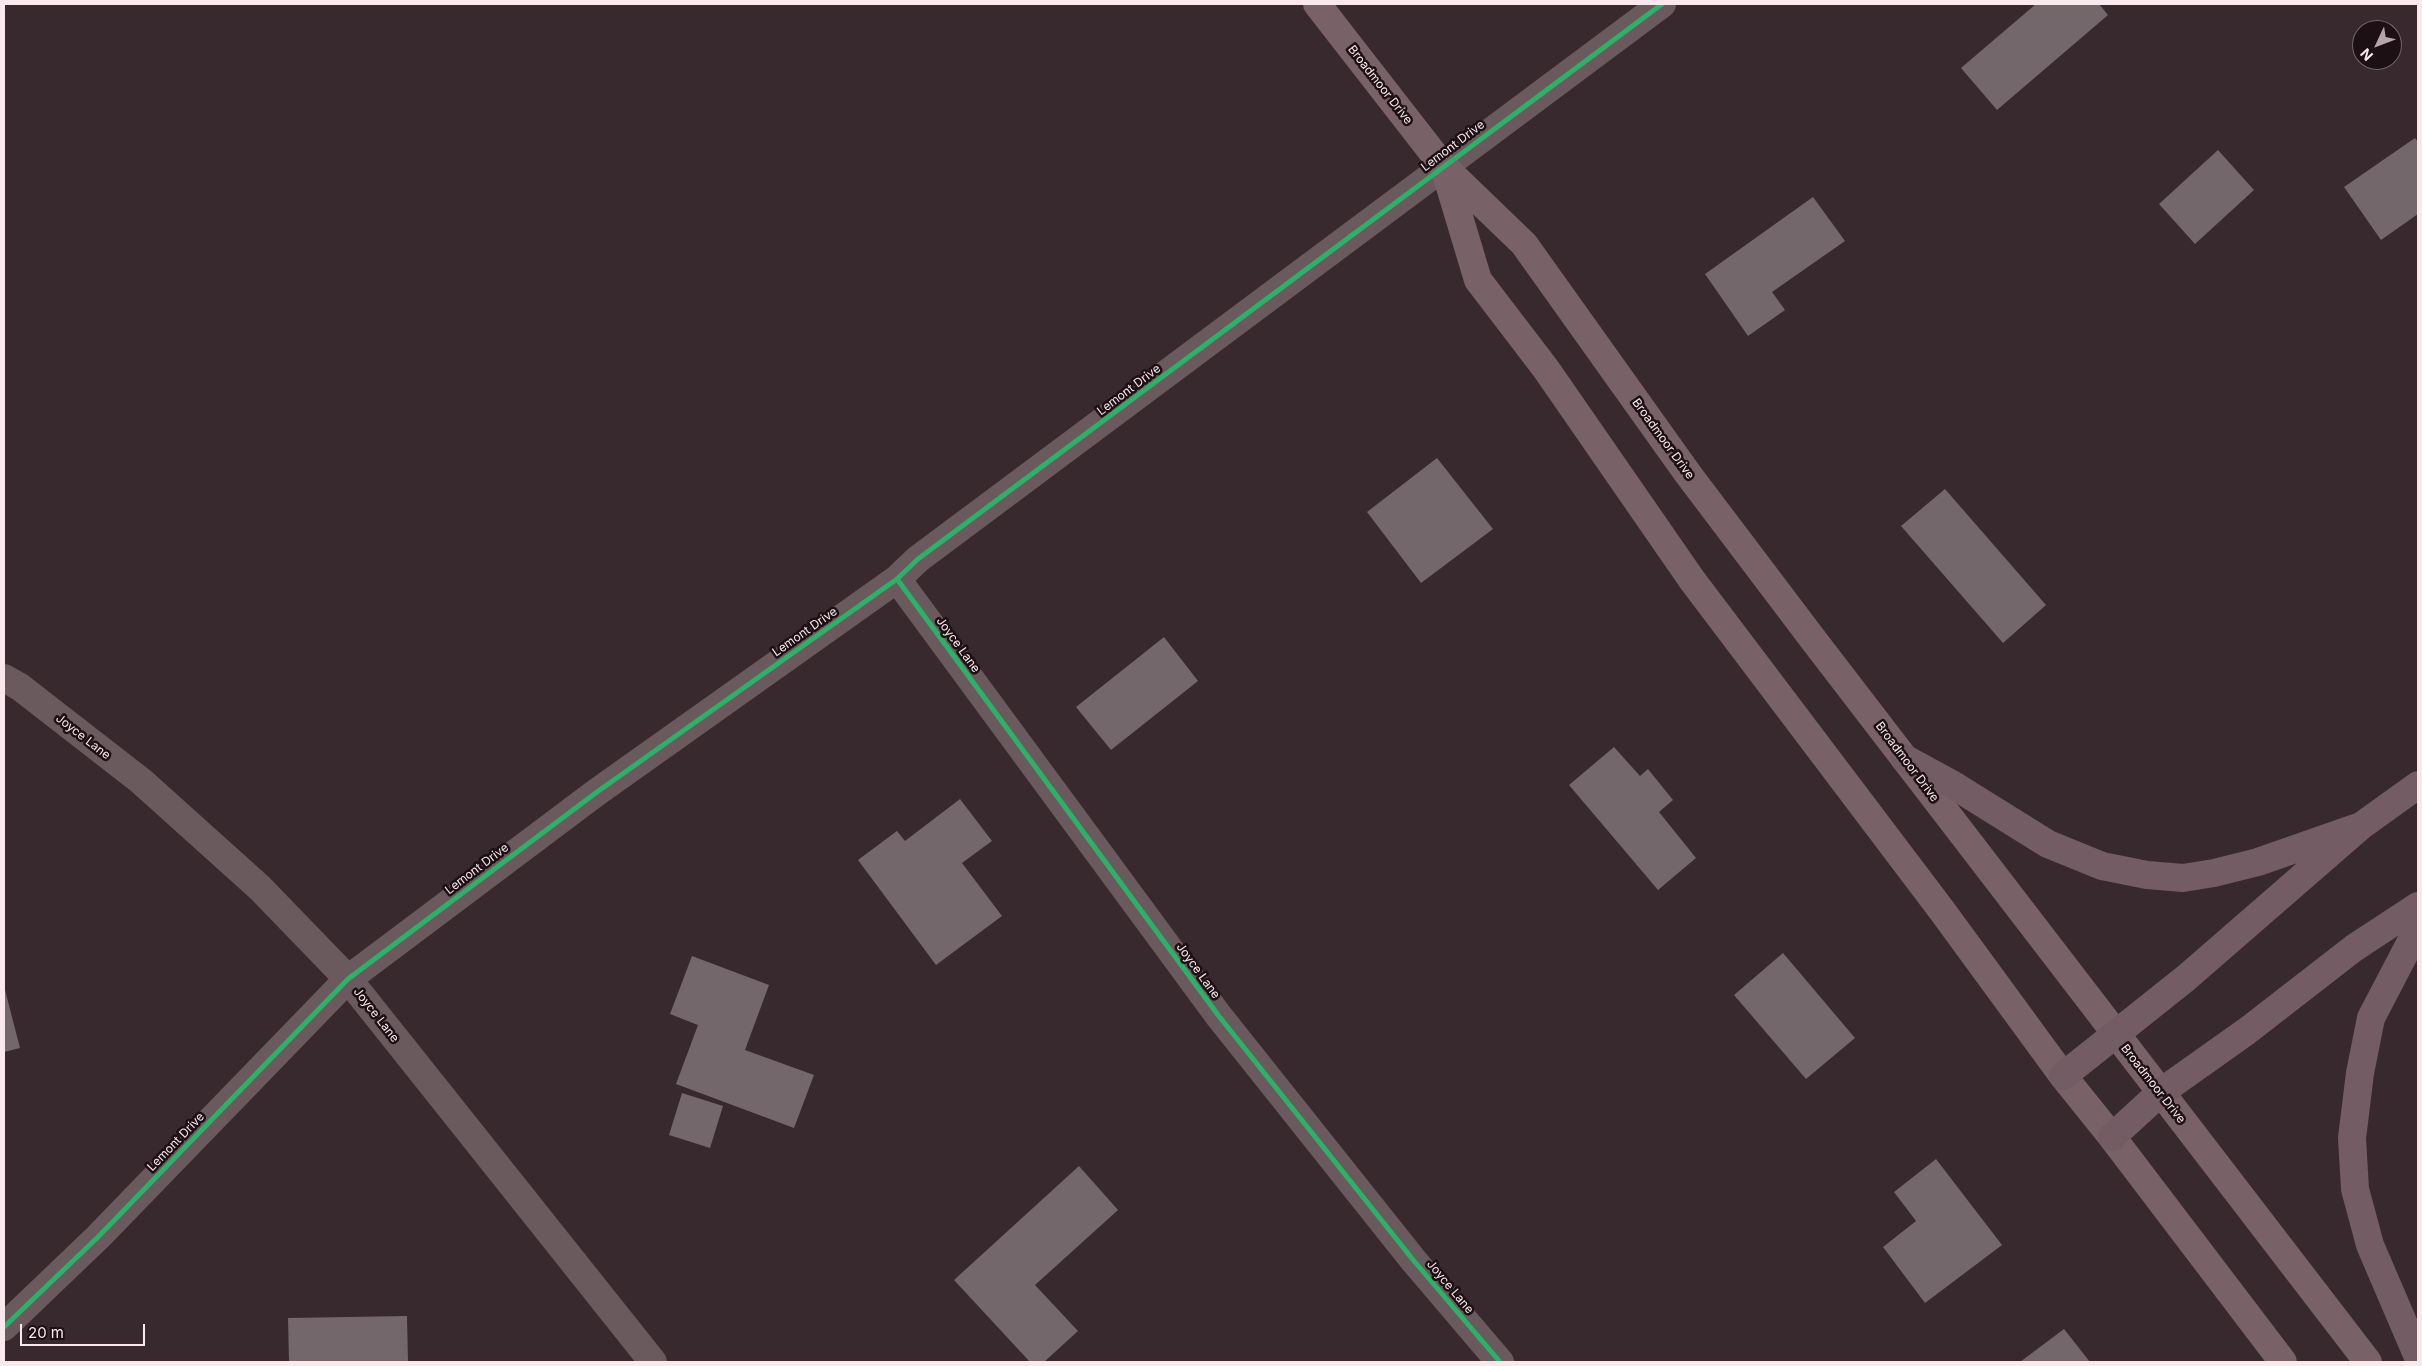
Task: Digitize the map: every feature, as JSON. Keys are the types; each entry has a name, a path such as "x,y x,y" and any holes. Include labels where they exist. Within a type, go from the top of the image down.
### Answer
{"highway":[{"path":"1904,758 1950,783 2048,844 2102,866 2147,874 2183,878 2214,873 2258,862 2361,826"},
{"path":"2063,1076 2186,978 2361,826 2418,785"},
{"path":"2112,1137 2161,1092 2248,1031 2354,948 2418,906"},
{"path":"2418,928 2371,1018 2360,1073 2352,1138 2355,1189 2370,1245 2418,1357"}],"main road":[{"name":"Broadmoor Drive","path":"1317,4 1444,166 1524,244 1688,474 2114,1034 2161,1092 2368,1362"},
{"name":"Broadmoor Drive","path":"1444,166 1478,280 1546,369 1689,576 1943,912 2063,1076 2112,1137 2283,1362"}],"street":[{"name":"Lemont Drive","path":"4,1326 98,1237 348,979 596,792 897,579 918,560 1662,4"},
{"name":"Joyce Lane","path":"897,579 1218,1015 1414,1261 1500,1362"},
{"name":"Joyce Lane","path":"4,678 20,687 141,781 260,888 348,979 653,1362"}],"building":[{"path":"2036,4 2099,4 2108,15 1997,110 1961,68"},
{"path":"2415,138 2418,142 2418,214 2381,240 2344,187"},
{"path":"2218,150 2254,190 2195,244 2159,204"},
{"path":"1813,197 1845,241 1772,292 1785,310 1748,336 1705,274"},
{"path":"1437,458 1493,529 1421,583 1367,512"},
{"path":"1945,489 2046,605 2003,643 1901,526"},
{"path":"1164,637 1198,681 1111,750 1076,707"},
{"path":"1614,747 1640,776 1648,769 1673,800 1659,812 1696,858 1658,890 1569,785"},
{"path":"960,799 992,841 962,863 1002,916 936,965 858,860 897,831 905,841"},
{"path":"1783,953 1855,1038 1806,1079 1734,995"},
{"path":"692,956 769,985 745,1050 814,1075 794,1128 676,1084 698,1025 670,1014"},
{"path":"4,986 20,1048 4,1052"},
{"path":"682,1093 723,1106 710,1148 669,1135"},
{"path":"1936,1159 2002,1245 1925,1303 1883,1247 1916,1221 1894,1192"},
{"path":"1079,1166 1118,1210 1035,1285 1078,1331 1044,1362 1030,1362 954,1280"},
{"path":"407,1316 408,1362 289,1362 288,1318"},
{"path":"2064,1329 2090,1362 2020,1362"}],"cycle path":[{"path":"4,1327 98,1237 348,979 597,792 897,579 918,559 1662,4"},
{"path":"897,579 1218,1015 1414,1261 1500,1362"}]}
